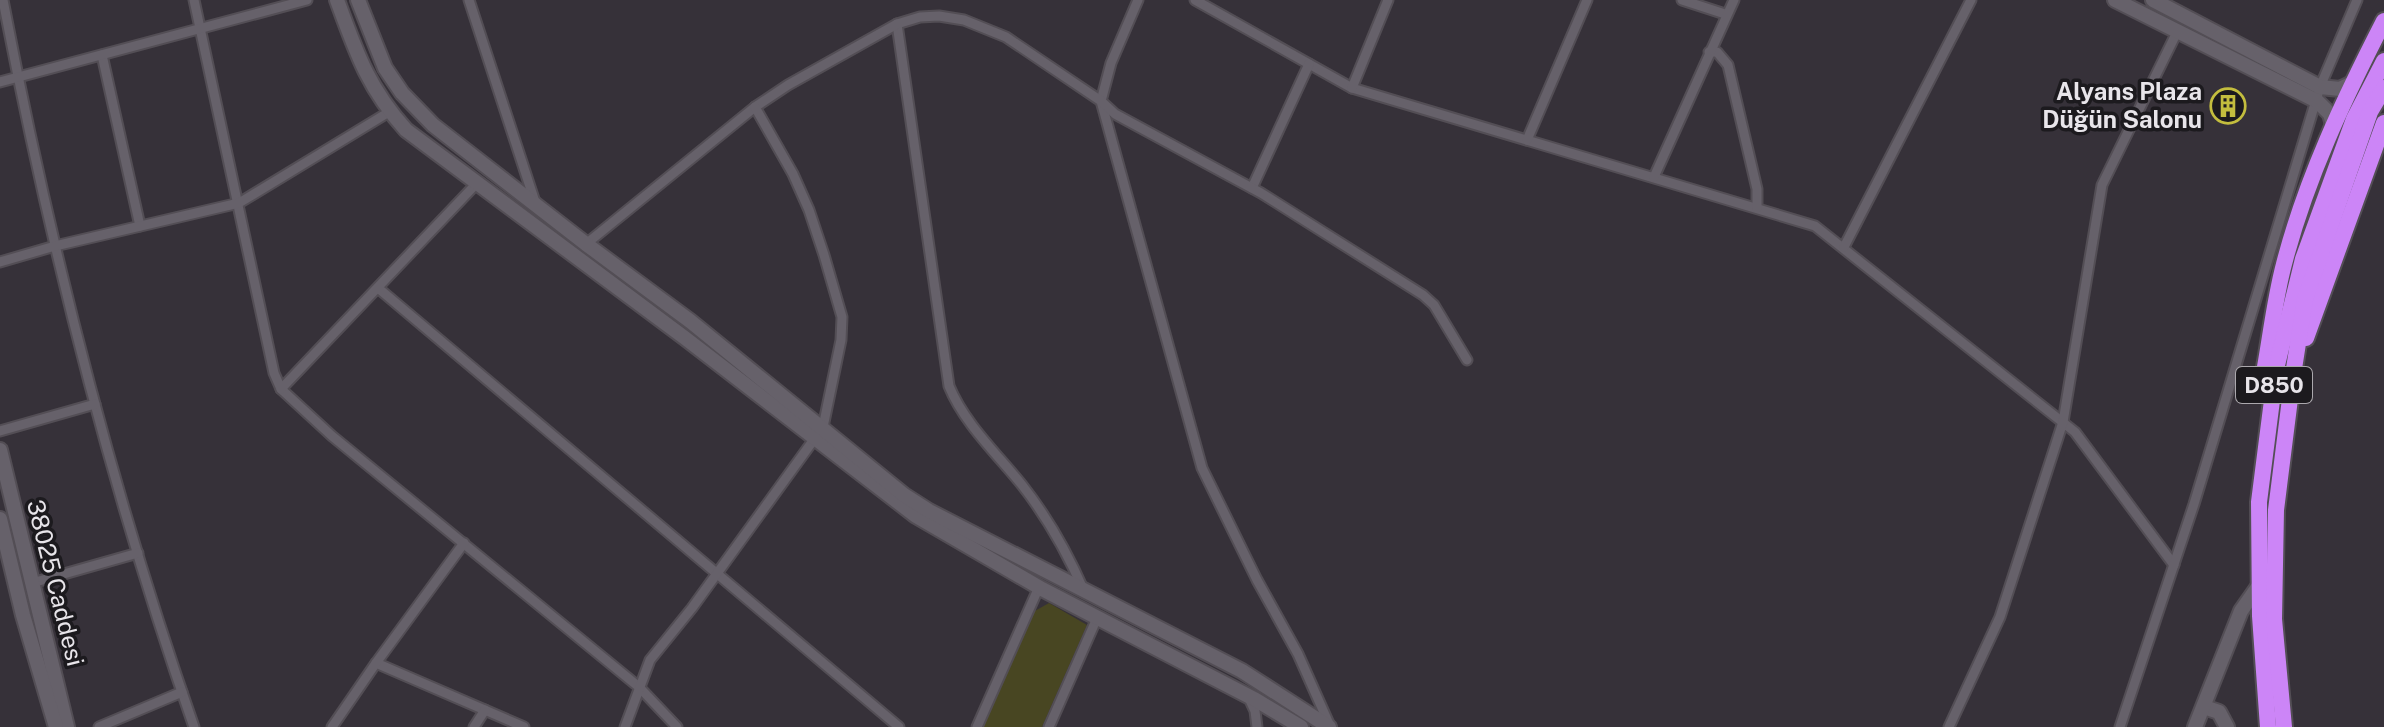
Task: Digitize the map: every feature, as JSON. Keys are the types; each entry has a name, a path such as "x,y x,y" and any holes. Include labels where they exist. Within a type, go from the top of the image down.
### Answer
{"highway":[{"path":"2271,405 2265,367 2284,264 2318,159 2384,21"},
{"name":"D850","path":"2268,727 2259,502 2276,369 2303,259 2354,119 2384,61"},
{"name":"D850","path":"2284,727 2274,619 2276,510 2305,299 2370,112 2384,88"},
{"path":"2296,362 2384,123"}],"street":[{"path":"3,0 55,246 95,404 138,553 194,727"},
{"path":"194,0 271,358 281,389 332,436 639,687 677,727"},
{"path":"0,82 307,0"},
{"path":"337,0 366,75 389,112 406,130 818,433 929,511 1242,671 1330,727"},
{"path":"358,0 385,68 402,93 433,125 690,321 916,516 1039,587 1301,727"},
{"path":"469,0 536,205"},
{"path":"1138,0 1111,63 1101,101 1202,468 1257,580 1298,654 1330,727"},
{"path":"1195,0 1352,88 1815,226 2075,432 2174,565"},
{"path":"1352,88 1388,0"},
{"path":"1527,140 1587,0"},
{"path":"1682,0 1725,14"},
{"path":"1720,0 1725,14"},
{"path":"1654,177 1725,14 1734,0"},
{"path":"1844,247 1971,0"},
{"path":"2115,0 2177,32 2319,94 2352,83"},
{"path":"2153,0 2170,4 2319,94 2333,125"},
{"path":"2120,727 2174,565 2319,94 2357,0"},
{"path":"586,244 755,107 788,85 897,24 920,17 939,16 985,27 1006,37 1101,101 1115,114 1252,188 1423,295 1440,314 1467,360"},
{"path":"897,24 949,386 960,408 1024,487 1066,548 1084,591"},
{"path":"1949,727 2000,617 2063,422 2102,185 2177,32"},
{"path":"1709,52 1717,52 1728,65 1757,189 1757,208"},
{"path":"102,55 140,226"},
{"path":"1252,188 1309,64"},
{"path":"625,727 650,660 818,433 841,340 842,317 809,210 793,174 755,107"},
{"path":"0,262 239,203 389,112"},
{"path":"281,389 477,183"},
{"path":"378,288 899,727"},
{"path":"0,431 95,404"},
{"name":"38025 Caddesi","path":"0,450 67,727"},
{"name":"38025 Caddesi","path":"0,519 6,570 56,727"},
{"path":"332,727 464,543"},
{"path":"32,583 138,553"},
{"path":"2195,727 2241,611 2260,584"},
{"path":"977,727 1039,587"},
{"path":"1049,727 1097,618"},
{"path":"376,663 524,727"},
{"path":"99,727 182,692"},
{"path":"1248,696 1255,711 1257,727"},
{"path":"2204,707 2219,712 2227,727"},
{"path":"474,727 485,710"}],"shaded area":[{"path":"1049,603 1087,625 1042,727 982,727 1033,612"}],"place":[{"name":"Alyans Plaza Düğün Salonu","path":"2228,106"}]}
